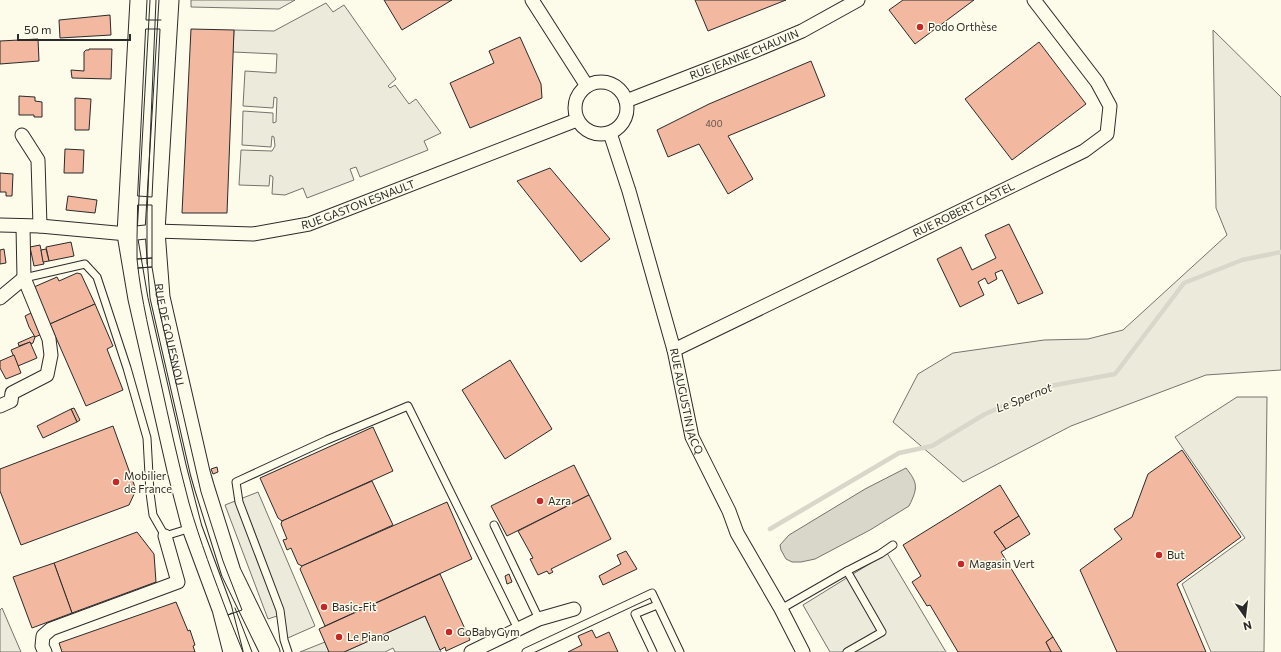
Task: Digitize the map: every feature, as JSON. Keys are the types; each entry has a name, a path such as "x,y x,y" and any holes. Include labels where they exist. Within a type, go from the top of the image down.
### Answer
{"main road":[{"name":"RUE DE GOUESNOU","path":"140,0 127,234 138,299 177,470 192,528 222,609 233,652"},
{"name":"RUE DE GOUESNOU","path":"169,0 155,231 160,297 200,472 231,572 270,652"}],"street":[{"path":"532,0 586,86"},
{"name":"RUE JEANNE CHAUVIN","path":"626,101 802,31 858,0"},
{"name":"RUE ROBERT CASTEL","path":"674,350 1084,151 1107,134 1110,106 1097,82 1034,0"},
{"path":"598,82 610,83 620,90 626,101 627,111 624,120 618,128 610,133 601,134 591,132 583,128 575,111 575,101 580,92 586,86 598,82"},
{"name":"RUE GASTON ESNAULT","path":"0,225 40,226 127,234 155,231 253,234 309,224 578,120"},
{"name":"RUE AUGUSTIN JACQ","path":"610,133 629,191 674,350 692,437 729,511 737,533 781,609 803,652"},
{"path":"22,134 38,160 40,226"},
{"path":"0,406 11,402 12,393 47,375 51,355 49,339 24,278 23,226"},
{"path":"0,298 24,278"},
{"path":"45,652 42,646 43,636 52,629 178,582 165,536"},
{"path":"471,652 539,619 574,609"}],"lane":[{"path":"24,278 85,264 97,277 148,438 150,493 153,515 165,536 192,528"},
{"path":"288,652 284,640 280,610 239,502 236,482 327,440 408,406 518,629"},
{"path":"494,525 539,619"},
{"path":"781,609 880,554 893,545"},
{"path":"847,571 882,632 847,652"},
{"path":"526,652 652,593 680,652"},
{"path":"653,652 635,614 658,605"}],"shaded area":[{"path":"191,0 295,0 279,9 191,7"},
{"path":"326,3 333,12 344,5 396,79 388,86 390,88 395,85 409,104 416,99 441,133 424,141 428,150 360,177 356,167 350,169 354,180 307,198 303,188 285,195 272,194 273,177 270,175 269,186 239,185 241,150 272,151 275,146 274,137 272,136 271,147 242,145 243,111 273,113 273,123 276,122 277,98 274,97 273,108 243,106 245,71 276,73 277,54 233,52 234,30 274,31"},
{"path":"1213,30 1281,97 1281,370 1206,375 1071,426 963,482 893,422 918,374 953,353 1044,340 1088,339 1123,330 1227,235 1216,208"},
{"path":"1237,397 1267,397 1264,652 1211,652 1182,584 1245,538 1175,437"},
{"path":"906,468 915,482 914,495 909,506 870,530 815,559 792,562 786,559 780,545 789,535 865,489"},
{"path":"258,492 315,626 281,641 277,616 268,619 225,505"},
{"path":"887,553 946,652 830,652 803,605"},
{"path":"2,608 21,652 0,652 0,610"},
{"path":"425,616 441,652 395,652 393,648 385,652 344,652"},
{"path":"325,642 329,652 300,652"}],"building":[{"path":"384,0 452,0 402,30"},
{"path":"695,0 786,0 708,31"},
{"name":"Podo Orthèse","path":"903,0 974,0 915,44 889,10"},
{"path":"110,15 111,35 60,38 59,20"},
{"path":"191,29 234,30 227,213 182,213"},
{"path":"520,37 541,84 542,98 470,128 450,83 494,63 489,51"},
{"path":"38,39 39,61 0,64 0,41"},
{"path":"1039,42 1086,104 1012,160 965,99"},
{"path":"89,49 112,49 111,79 72,78 71,70 84,71 84,52"},
{"path":"811,61 825,96 728,136 753,179 728,194 699,144 668,157 657,130 709,104"},
{"path":"19,96 35,97 35,101 42,102 42,117 34,117 34,115 19,115"},
{"path":"75,98 91,99 89,130 75,130"},
{"path":"65,149 84,150 83,173 64,173"},
{"path":"550,168 610,239 581,262 517,181"},
{"path":"0,173 13,174 12,196 6,196 6,192 0,192"},
{"path":"68,196 97,200 95,213 66,210"},
{"path":"1009,224 1043,293 1018,304 1002,270 995,273 997,279 988,284 985,278 978,282 984,295 960,307 937,259 961,247 972,270 996,258 985,235"},
{"path":"71,242 74,256 49,261 46,247"},
{"path":"40,245 44,264 34,266 30,247"},
{"path":"4,249 6,263 0,264 0,250"},
{"path":"46,249 49,261 43,262 41,250"},
{"path":"77,273 81,274 95,304 50,324 34,287 57,277 59,281"},
{"path":"95,304 113,346 107,349 123,390 86,406 50,324"},
{"path":"31,313 42,334 35,337 25,316"},
{"path":"34,336 33,343 31,344 30,342 19,346 18,343"},
{"path":"30,342 37,358 18,366 11,350"},
{"path":"14,355 21,373 6,379 0,368 0,361"},
{"path":"510,360 552,429 505,459 462,390"},
{"path":"74,408 80,420 77,422 71,409"},
{"path":"71,409 77,422 43,438 37,426"},
{"path":"113,426 136,490 129,505 21,545 0,491 0,469"},
{"path":"373,427 393,471 282,521 278,518 260,478"},
{"name":"But","path":"1182,450 1241,537 1177,584 1206,652 1117,652 1080,570 1122,539 1114,529 1132,517 1148,474"},
{"name":"Azra","path":"574,465 589,495 507,536 491,506"},
{"path":"217,467 218,472 213,474 211,469"},
{"path":"372,481 393,525 302,566 298,564 291,548 287,550 283,540 287,539 281,524 282,521"},
{"name":"Magasin Vert","path":"1000,485 1019,516 994,532 1006,549 1001,552 1053,637 1046,642 1051,652 958,652 930,605 927,606 912,582 921,576 903,545"},
{"path":"589,495 611,539 551,569 553,572 549,574 547,571 538,575 530,559 533,558 518,531"},
{"path":"447,502 472,559 325,626 300,569 302,566"},
{"path":"1019,516 1030,534 1006,549 994,532"},
{"path":"137,532 154,554 156,582 72,613 54,563"},
{"path":"626,551 637,569 603,585 599,576 621,564 617,555"},
{"path":"54,563 72,613 32,628 13,577"},
{"path":"440,574 470,640 446,651 445,647 440,650 425,616 344,652 329,652 319,629"},
{"path":"509,574 512,582 507,584 505,576"},
{"path":"176,602 188,631 190,630 195,645 193,646 195,652 62,652 59,643"},
{"path":"592,630 596,638 609,632 618,652 568,652 582,645 578,636"},
{"path":"1053,637 1062,652 1051,652 1046,642"}],"waterway":[{"name":"Le Spernot","path":"770,529 899,453 932,446 985,414 1050,386 1115,374 1184,283 1242,260 1281,252"}],"tram line":[{"path":"147,0 146,20 161,20"},
{"path":"147,264 147,214 156,0"},
{"path":"146,29 160,29 152,197 138,196 146,29"},
{"path":"138,205 152,205 152,258 137,259 138,205"},
{"path":"138,268 152,267 152,258 137,259 139,274 141,289 147,319 189,503 202,545 228,615 242,610 223,561 201,492 159,309 152,267 138,268"},
{"path":"235,608 252,652"},
{"path":"232,613 228,615 243,652"}],"place":[{"name":"Podo Orthèse","path":"920,27"},
{"name":"Mobilier de France","path":"116,482"},
{"name":"Azra","path":"540,501"},
{"name":"But","path":"1159,555"},
{"name":"Magasin Vert","path":"961,564"},
{"name":"Basic-Fit","path":"324,607"},
{"name":"GoBabyGym","path":"449,632"},
{"name":"Le Piano","path":"339,637"}]}
